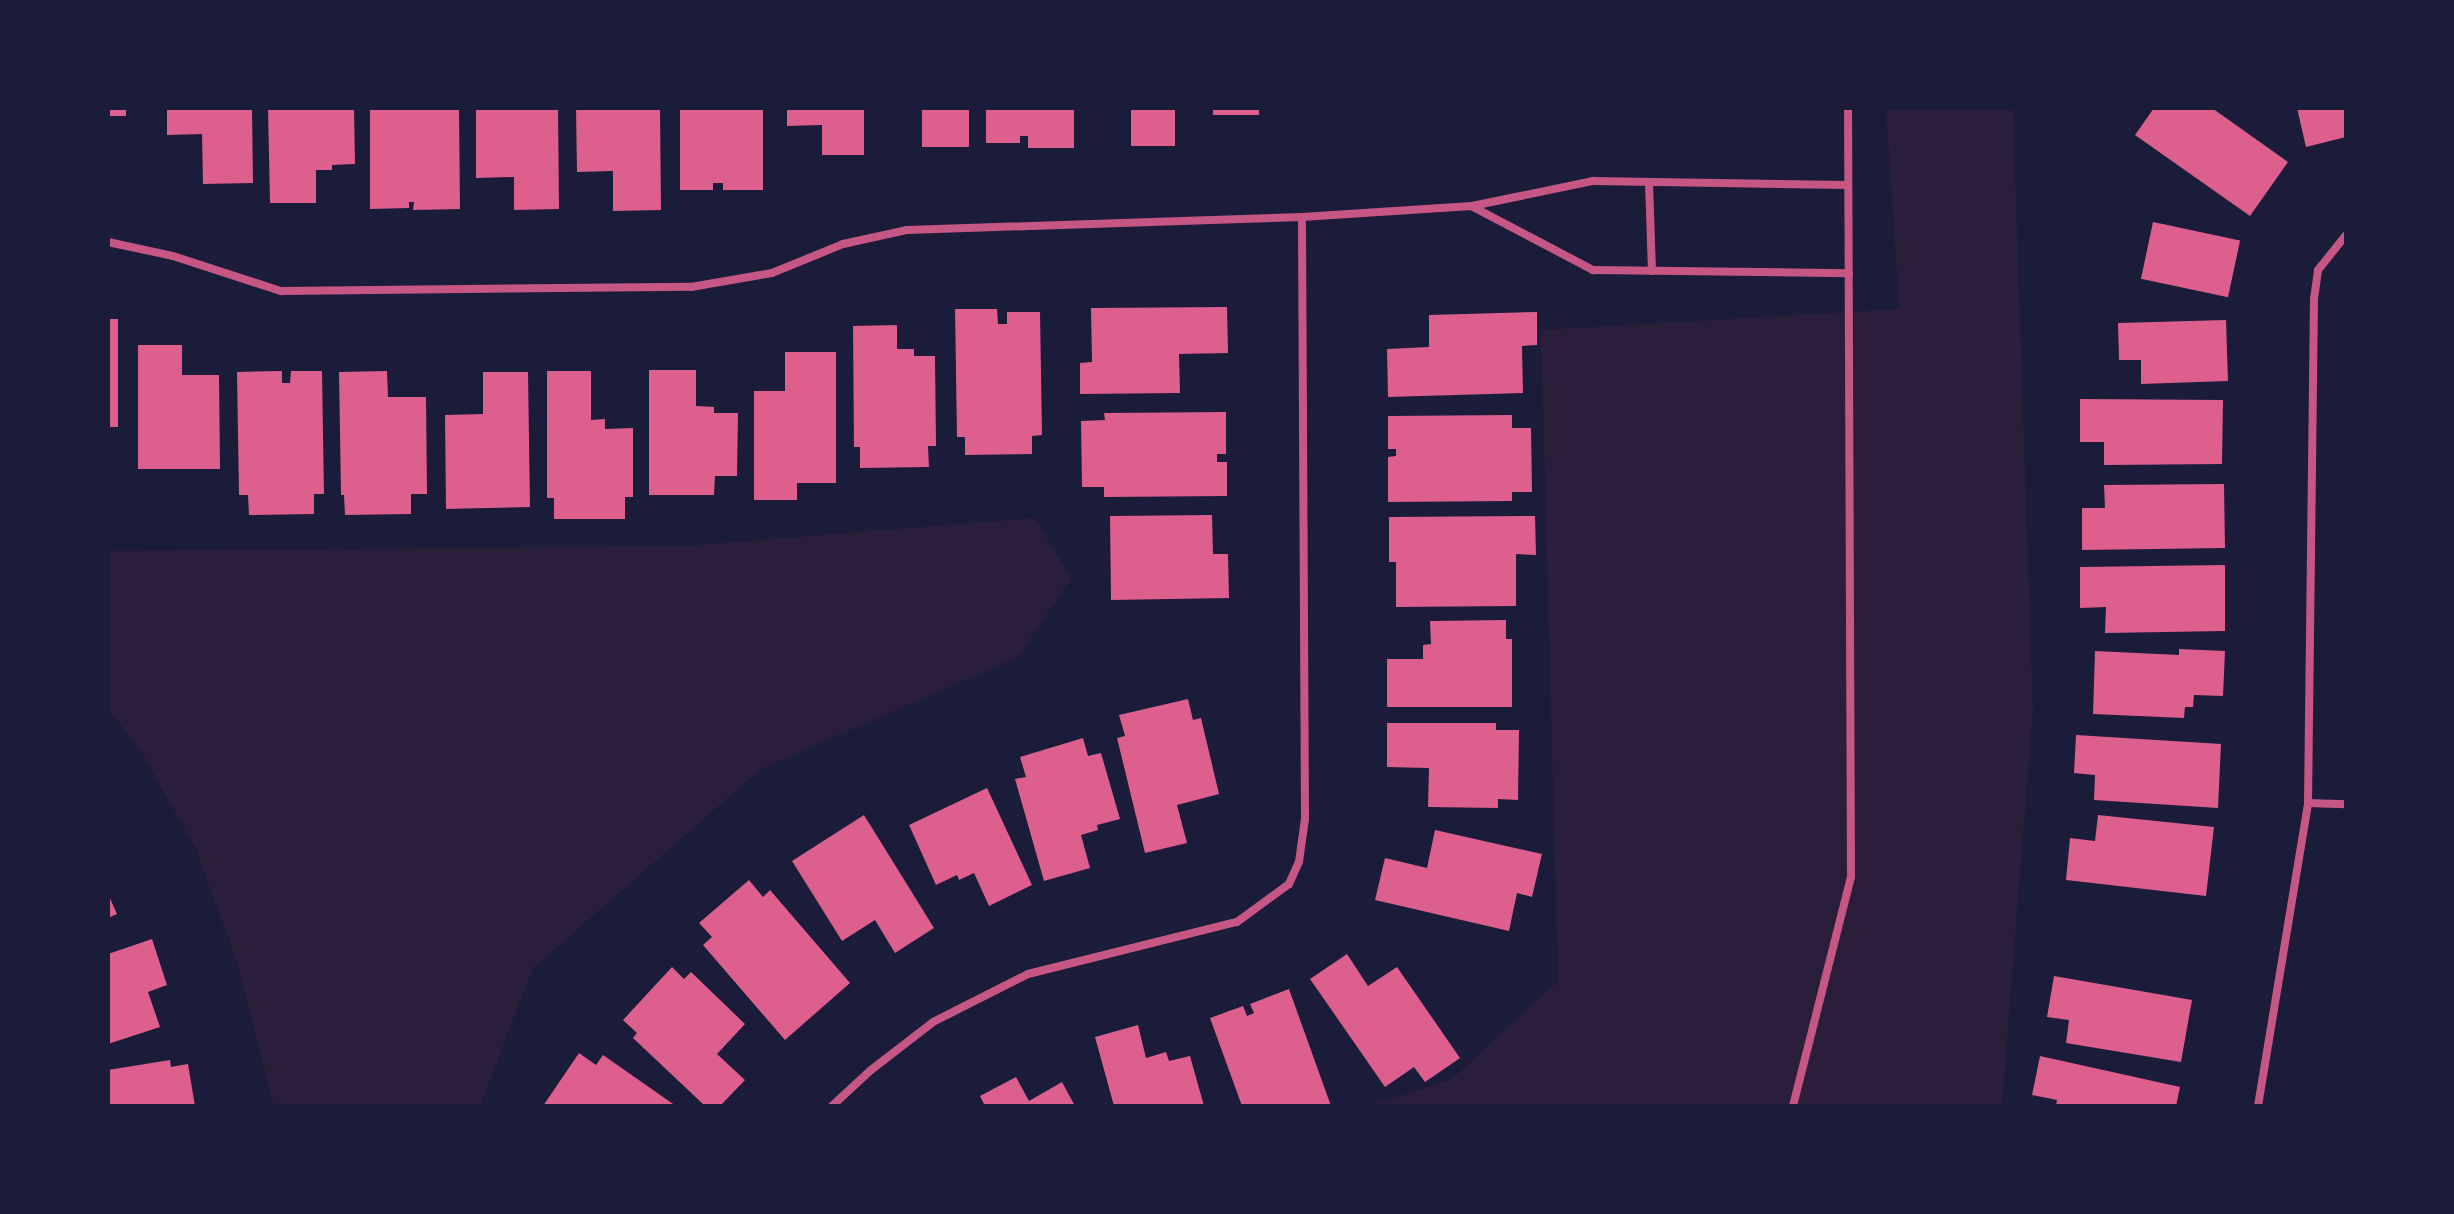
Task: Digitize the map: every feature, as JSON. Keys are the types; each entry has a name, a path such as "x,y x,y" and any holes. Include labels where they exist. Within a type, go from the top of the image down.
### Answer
{"street":[{"path":"1793,1106 1851,877 1848,108"},
{"path":"108,242 173,256 281,291 691,287 772,273 843,244 907,230 1302,217 1472,206 1593,181 1848,185"},
{"path":"1649,182 1652,271"},
{"path":"1472,206 1593,270 1849,273"},
{"path":"832,1106 871,1070 933,1022 1028,974 1237,922 1289,884 1299,862 1305,819 1302,217"},
{"path":"2258,1106 2308,803 2314,299 2318,270 2346,235"},
{"path":"2308,803 2346,804"}],"shaded area":[{"path":"1886,108 2013,108 2033,709 2002,1106 1369,1106 1452,1079 1558,981 1541,330 1899,309"},
{"path":"1035,518 1071,579 1018,657 761,769 533,968 480,1106 274,1106 236,960 195,847 139,748 108,709 108,551 685,546"}],"building":[{"path":"108,108 126,108 126,116 108,116"},
{"path":"167,108 252,108 253,183 203,184 202,134 167,135"},
{"path":"268,108 354,108 355,164 332,165 332,170 316,170 316,203 270,203"},
{"path":"370,108 459,108 460,209 413,210 414,202 409,202 409,208 370,209"},
{"path":"476,108 558,108 559,209 514,210 514,177 476,178"},
{"path":"576,108 660,108 661,210 613,211 613,171 577,172"},
{"path":"680,108 763,108 763,190 723,190 723,183 713,183 713,190 680,190"},
{"path":"787,108 864,108 864,155 822,155 822,125 787,126"},
{"path":"922,108 969,108 969,147 922,147"},
{"path":"986,108 1074,108 1074,148 1028,148 1028,136 1020,136 1020,143 986,143"},
{"path":"1131,108 1175,108 1175,146 1131,146"},
{"path":"1213,108 1259,108 1259,115 1213,115"},
{"path":"2154,108 2212,108 2288,162 2250,216 2135,135"},
{"path":"2297,108 2346,108 2346,137 2306,147"},
{"path":"2153,222 2240,241 2228,297 2141,279"},
{"path":"1227,307 1228,353 1179,354 1180,393 1080,394 1080,363 1092,362 1091,308"},
{"path":"955,309 997,309 998,324 1007,324 1007,312 1040,312 1042,435 1032,436 1032,454 965,455 965,437 957,437"},
{"path":"1537,312 1537,345 1522,346 1523,393 1388,397 1387,349 1429,347 1429,315"},
{"path":"108,319 118,319 118,427 108,427"},
{"path":"2226,320 2228,381 2141,384 2141,360 2119,360 2118,323"},
{"path":"897,325 897,349 914,349 914,356 935,356 936,446 928,446 929,467 860,468 860,447 854,447 853,326"},
{"path":"138,345 182,345 182,375 219,375 220,469 138,469"},
{"path":"785,352 836,352 836,483 797,483 797,500 754,500 754,391 785,391"},
{"path":"649,370 696,370 696,406 714,407 714,413 738,413 737,476 715,476 714,495 649,495"},
{"path":"282,371 282,383 290,383 291,371 322,371 324,494 314,494 314,514 249,515 248,495 239,495 237,372"},
{"path":"387,371 388,397 426,397 427,494 411,494 411,514 345,515 344,495 341,495 339,372"},
{"path":"547,371 591,371 591,420 605,419 605,429 633,428 633,497 625,497 625,519 554,519 554,498 547,498"},
{"path":"483,372 528,372 530,507 446,509 445,415 483,414"},
{"path":"2080,399 2223,400 2222,464 2104,465 2104,442 2080,442"},
{"path":"1226,412 1226,454 1217,454 1217,462 1227,462 1227,496 1104,497 1104,487 1082,487 1081,421 1105,420 1104,413"},
{"path":"1512,415 1512,428 1531,428 1532,492 1512,492 1512,501 1388,502 1388,457 1396,456 1396,449 1388,449 1388,416"},
{"path":"2224,484 2225,548 2082,550 2082,508 2105,508 2104,485"},
{"path":"1212,515 1213,554 1228,554 1229,598 1111,600 1110,516"},
{"path":"1535,516 1536,555 1516,554 1516,606 1396,607 1396,562 1389,562 1389,517"},
{"path":"2225,565 2225,631 2105,633 2106,607 2080,608 2080,567"},
{"path":"1506,620 1506,639 1512,639 1512,707 1387,707 1387,659 1423,659 1423,645 1431,644 1430,621"},
{"path":"2179,649 2225,651 2223,696 2194,695 2193,707 2185,707 2184,718 2093,714 2095,651 2179,655"},
{"path":"1188,699 1193,720 1201,718 1219,794 1177,805 1187,843 1145,853 1117,738 1125,736 1119,715"},
{"path":"1387,723 1496,723 1496,730 1519,730 1518,800 1498,799 1498,808 1428,807 1429,768 1387,767"},
{"path":"2076,735 2221,744 2218,808 2094,800 2095,775 2074,773"},
{"path":"1083,738 1088,756 1101,753 1120,819 1097,825 1098,830 1081,835 1090,868 1044,881 1015,779 1026,777 1020,757"},
{"path":"987,788 1032,885 989,906 974,873 959,880 957,875 936,885 909,825"},
{"path":"864,815 934,928 895,953 875,920 842,941 792,861"},
{"path":"2098,815 2214,827 2206,896 2066,880 2070,838 2095,841"},
{"path":"1435,830 1542,854 1532,897 1517,893 1509,931 1375,900 1385,858 1427,868"},
{"path":"749,880 763,897 770,890 850,983 785,1040 703,945 712,937 699,923"},
{"path":"108,894 117,914 108,918"},
{"path":"152,939 167,985 148,992 160,1027 108,1044 108,954"},
{"path":"1347,954 1368,986 1397,967 1460,1058 1425,1082 1414,1067 1385,1087 1310,979"},
{"path":"672,967 684,979 691,972 745,1024 717,1054 745,1080 720,1106 705,1106 633,1038 637,1033 623,1020"},
{"path":"2054,976 2192,1000 2181,1062 2066,1043 2069,1020 2047,1017"},
{"path":"1289,989 1331,1106 1242,1106 1210,1018 1243,1006 1247,1016 1254,1013 1250,1004"},
{"path":"1138,1025 1146,1058 1166,1052 1169,1061 1190,1056 1204,1106 1114,1106 1095,1037"},
{"path":"579,1053 596,1065 603,1055 676,1106 543,1106"},
{"path":"2040,1056 2180,1087 2176,1106 2056,1106 2057,1100 2032,1095"},
{"path":"170,1060 171,1067 188,1064 195,1106 108,1106 108,1070"},
{"path":"1016,1077 1029,1101 1062,1082 1075,1106 985,1106 980,1096"}]}
